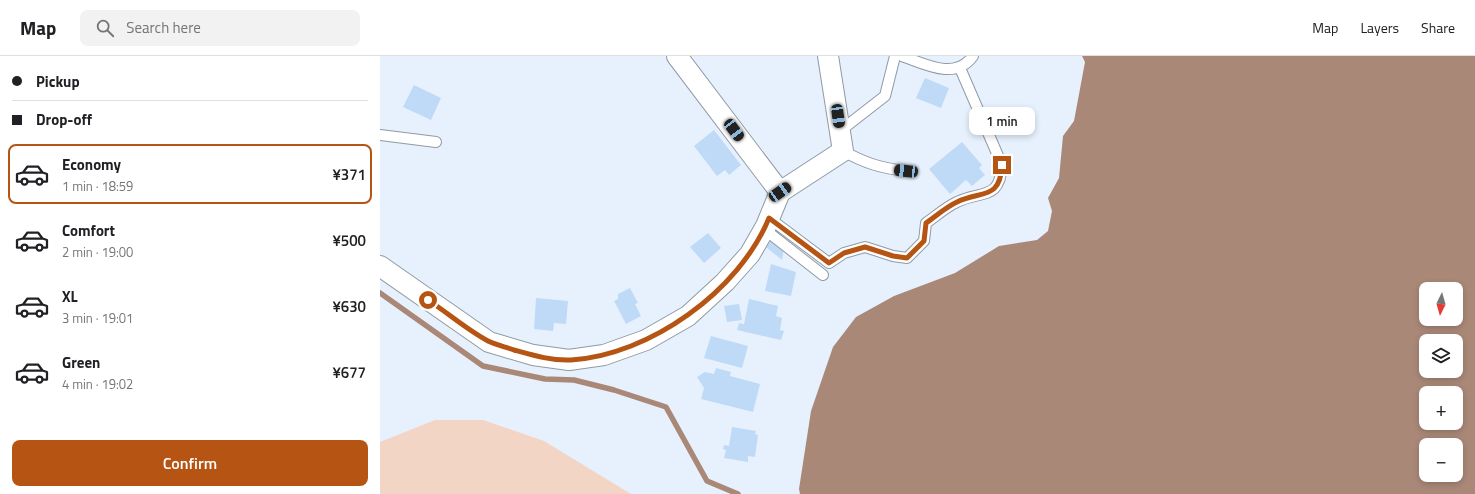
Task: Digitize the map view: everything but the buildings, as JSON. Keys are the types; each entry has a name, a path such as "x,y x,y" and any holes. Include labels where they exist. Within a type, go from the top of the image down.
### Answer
{"street":[{"path":"677,56 780,192"},
{"path":"380,266 489,342 533,355 570,360 604,356 646,340 688,316 725,282 750,254 767,223 780,192 843,151 828,56"}],"lane":[{"path":"840,130 885,96 895,56"},
{"path":"902,56 942,70 960,68 973,56"},
{"path":"767,223 829,263 844,253 865,247 893,256 907,258 924,241 926,223 958,201 988,194 997,187 1001,178 1002,165 960,68"},
{"path":"380,135 436,142"},
{"path":"843,151 865,163 884,168 906,171"},
{"path":"767,223 823,275"}],"shaded area":[{"path":"1082,56 1475,56 1475,494 800,494 799,489 811,411 833,347 856,317 894,296 955,273 999,246 1037,240 1048,231 1052,211 1048,198 1059,178 1063,136 1074,121 1085,62"},
{"path":"435,420 483,420 544,441 631,494 380,494 380,442"}],"waterway":[{"path":"380,293 483,366 545,379 574,380 614,390 666,407 707,481 738,494"}],"route":[{"path":"428,300 489,342 533,355 570,360 604,356 646,340 688,316 725,282 750,254 769,218 829,263 844,253 865,247 893,256 907,258 924,241 926,223 958,201 988,194 997,187 1001,178 1002,165"}]}
